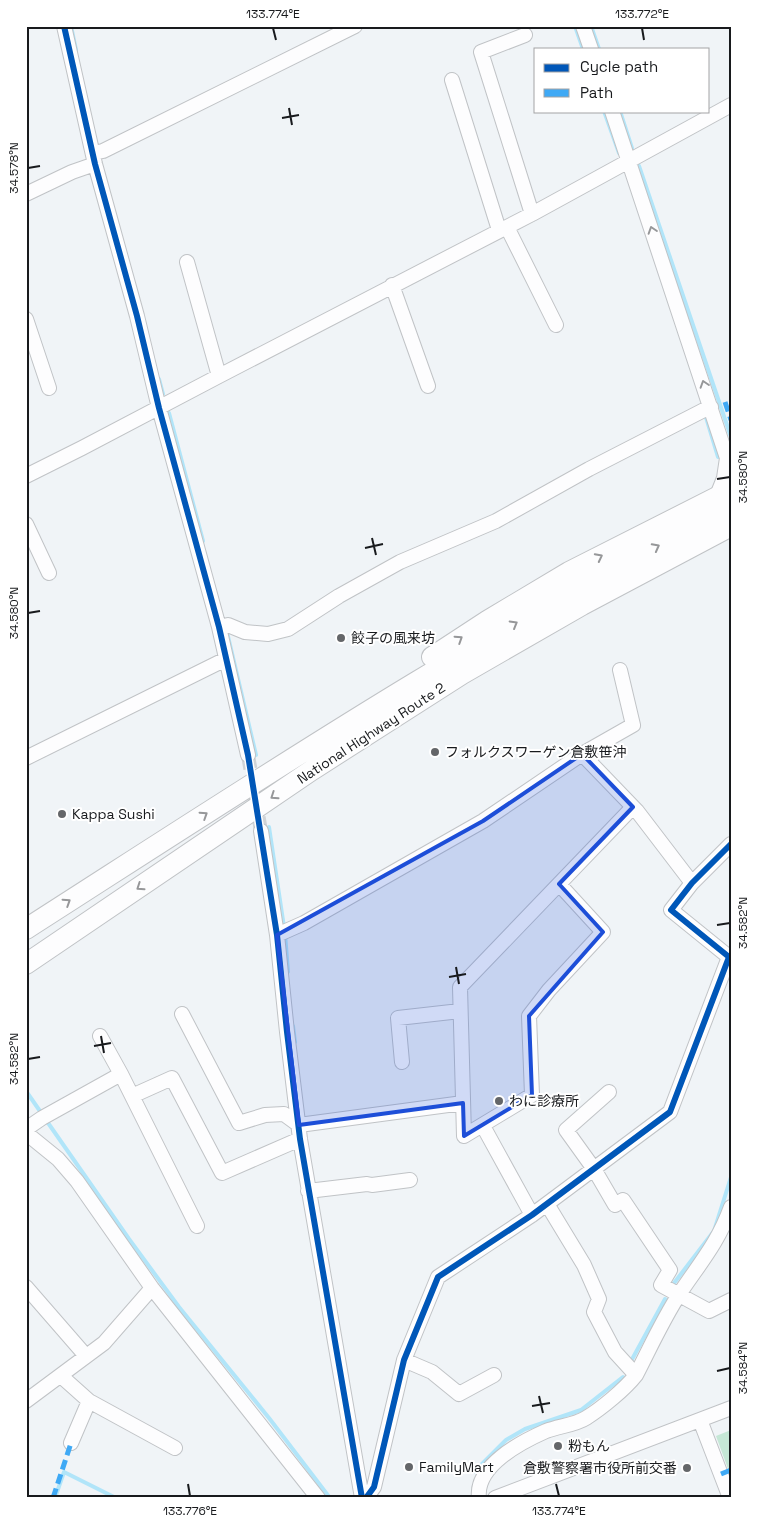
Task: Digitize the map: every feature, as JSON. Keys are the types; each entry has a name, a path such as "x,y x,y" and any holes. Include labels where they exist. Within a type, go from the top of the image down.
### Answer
{"highway":[{"name":"National Highway Route 2","path":"26,964 312,770 462,674 582,605 727,515"},
{"name":"National Highway Route 2","path":"26,929 322,739 446,663 574,590 727,515"}],"street":[{"path":"64,26 159,408 223,626 226,659 248,755"},
{"path":"26,194 72,172 96,155 355,26"},
{"path":"583,26 591,48"},
{"path":"525,35 481,52 532,214"},
{"path":"452,80 503,228 556,325"},
{"path":"26,476 532,214 731,105"},
{"path":"612,112 706,409 727,458 724,478 727,515"},
{"path":"187,262 219,376"},
{"path":"392,286 428,386"},
{"path":"26,319 49,388"},
{"path":"223,626 245,632 268,634 288,629 340,596 400,562 496,521 589,469 706,409"},
{"path":"26,524 49,573"},
{"path":"26,758 226,659"},
{"path":"282,933 483,821 582,754 633,726 620,670"},
{"path":"582,754 633,807 692,883"},
{"path":"559,884 603,932 549,990 529,1016 532,1095 464,1136 460,987 633,807"},
{"path":"261,831 282,933 287,1032 362,1498"},
{"path":"366,1498 374,1487 404,1360 438,1277 532,1215 670,1112 728,957 671,910 692,883 731,844"},
{"path":"402,1062 398,1018 460,1011"},
{"path":"182,1014 239,1124 265,1115 284,1114 302,1128"},
{"path":"100,1036 198,1226"},
{"path":"26,1130 45,1116 121,1074"},
{"path":"132,1096 172,1078 222,1173 302,1128 463,1103"},
{"path":"608,1092 566,1130 594,1169 615,1205 623,1200 670,1270 661,1285 709,1311 731,1300"},
{"path":"483,1126 532,1215"},
{"path":"26,1133 58,1159 77,1181 152,1288 318,1498"},
{"path":"313,1190 368,1184 372,1186 410,1180"},
{"path":"547,1204 584,1265 599,1299 594,1312 598,1320 615,1352 636,1375"},
{"path":"479,1498 479,1486 483,1476 500,1457 523,1442 585,1418 628,1385 636,1375 679,1294 713,1247 725,1225 731,1207"},
{"path":"26,1287 86,1356"},
{"path":"26,1400 104,1343 152,1288"},
{"path":"404,1360 432,1372 459,1394 494,1375"},
{"path":"61,1376 89,1401 175,1448"},
{"path":"72,1443 89,1401"},
{"path":"495,1498 731,1408"},
{"path":"700,1420 730,1498"}],"highlighted area":[{"path":"582,754 633,807 559,884 603,932 529,1016 532,1095 464,1136 463,1103 299,1125 277,935 483,821"}],"green space":[{"path":"731,1430 731,1477 716,1436"}],"waterway":[{"path":"71,26 76,50"},
{"path":"575,26 583,48"},
{"path":"591,26 599,48"},
{"path":"604,112 619,153"},
{"path":"620,112 632,148"},
{"path":"639,166 731,437"},
{"path":"159,379 163,394"},
{"path":"169,413 203,541"},
{"path":"705,414 718,457"},
{"path":"226,628 256,755"},
{"path":"269,827 284,927"},
{"path":"285,934 288,972"},
{"path":"293,1026 295,1042"},
{"path":"26,1091 42,1114"},
{"path":"46,1120 179,1307 269,1418 330,1498"},
{"path":"671,1287 714,1231 731,1177"},
{"path":"630,1363 665,1299"},
{"path":"474,1472 506,1440 525,1429 581,1410 623,1377"},
{"path":"56,1495 64,1472 116,1498"}],"tunnel":[{"path":"248,755 261,831"}],"marked path":[{"path":"725,402 731,420"},
{"path":"53,1498 71,1443"},
{"path":"721,1474 731,1470"}],"cycle path":[{"path":"64,26 95,164 219,627 248,755 277,935 300,1139 362,1498"},
{"path":"366,1498 374,1487 404,1360 438,1277 532,1215 670,1112 729,957 671,910 692,883 731,844"}],"place":[{"name":"餃子の風来坊","path":"341,638"},
{"name":"フォルクスワーゲン倉敷笹沖","path":"435,752"},
{"name":"Kappa Sushi","path":"62,814"},
{"name":"わに診療所","path":"499,1101"},
{"name":"粉もん","path":"558,1446"},
{"name":"FamilyMart","path":"409,1467"},
{"name":"倉敷警察署市役所前交番","path":"687,1468"}]}
